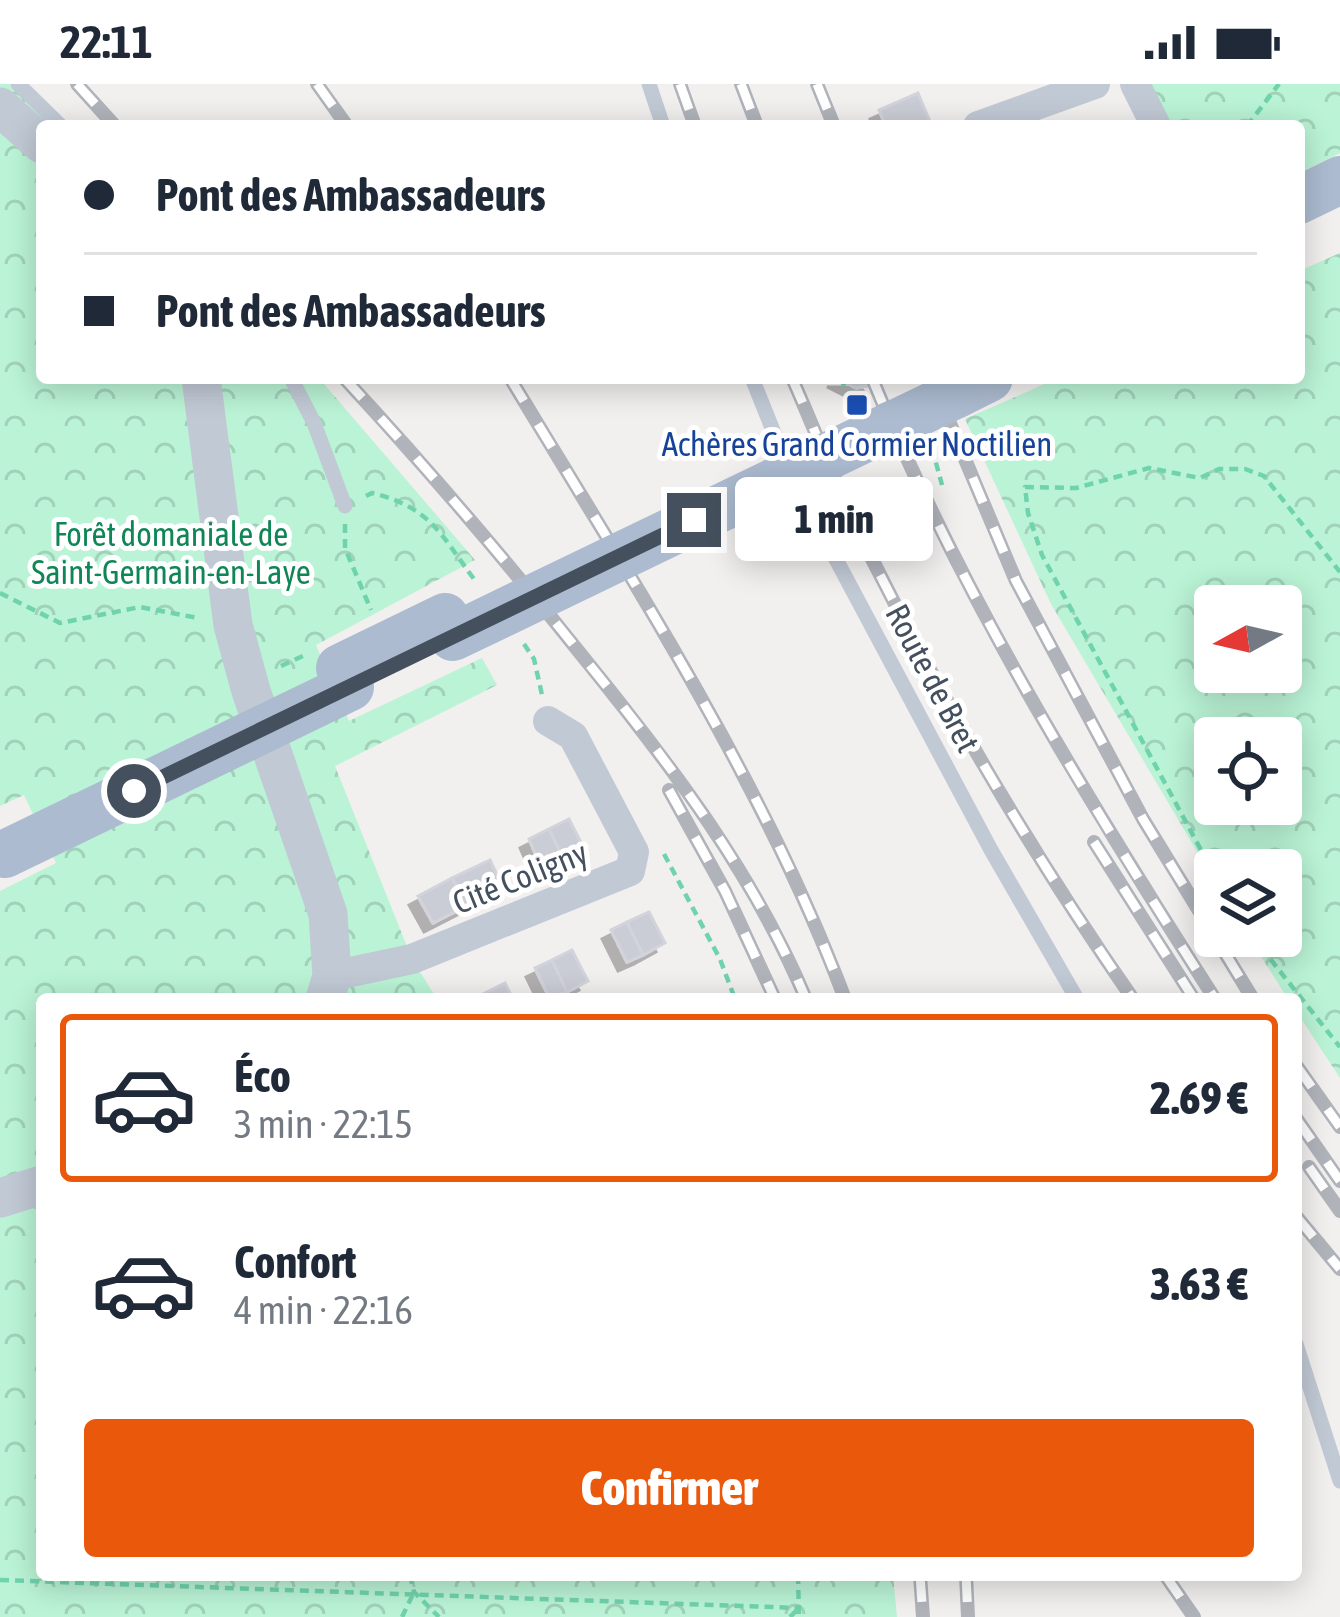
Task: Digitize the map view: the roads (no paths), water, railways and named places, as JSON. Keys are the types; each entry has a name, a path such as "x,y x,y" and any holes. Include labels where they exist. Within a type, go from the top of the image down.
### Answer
{"main road":[{"path":"1305,197 1340,180"},
{"path":"1305,225 1340,210"},
{"path":"332,670 449,627 960,384"},
{"path":"2,848 332,670 449,627"}],"street":[{"path":"995,120 1095,84"},
{"path":"1136,84 1153,120"},
{"path":"0,107 36,139"},
{"path":"202,384 233,625 328,914 328,987"},
{"name":"Cité Coligny","path":"328,987 412,959 630,871 634,852 573,736 548,721"},
{"path":"0,1198 36,1187"}],"lane":[{"path":"18,84 55,120"},
{"path":"650,84 661,120"},
{"path":"294,384 345,506"},
{"name":"Route de Bret","path":"755,384 801,494 991,850 1074,993"},
{"path":"1302,1363 1340,1480"}],"railway":[{"path":"77,84 110,120"},
{"path":"317,84 343,120"},
{"path":"680,84 693,120"},
{"path":"741,84 755,120"},
{"path":"817,84 832,120"},
{"path":"349,384 499,554 680,782 762,908 803,993"},
{"path":"514,384 692,681 775,837 843,993"},
{"path":"795,384 859,533 930,670 1027,837 1129,993"},
{"path":"875,384 946,539 1030,696 1211,993"},
{"path":"934,384 1016,581 1143,819 1249,993"},
{"path":"669,790 725,891 772,993"},
{"path":"1094,842 1190,993"},
{"path":"1302,1073 1340,1127"},
{"path":"1302,1127 1340,1181"},
{"path":"1309,1167 1340,1211"},
{"path":"1302,1223 1340,1269"},
{"path":"920,1581 923,1617"},
{"path":"966,1581 968,1617"},
{"path":"1169,1581 1194,1617"}],"place":[{"name":"Achères Grand Cormier Noctilien","path":"857,405"}],"park label":[{"name":"Forêt domaniale de Saint-Germain-en-Laye","path":"171,553"}]}
